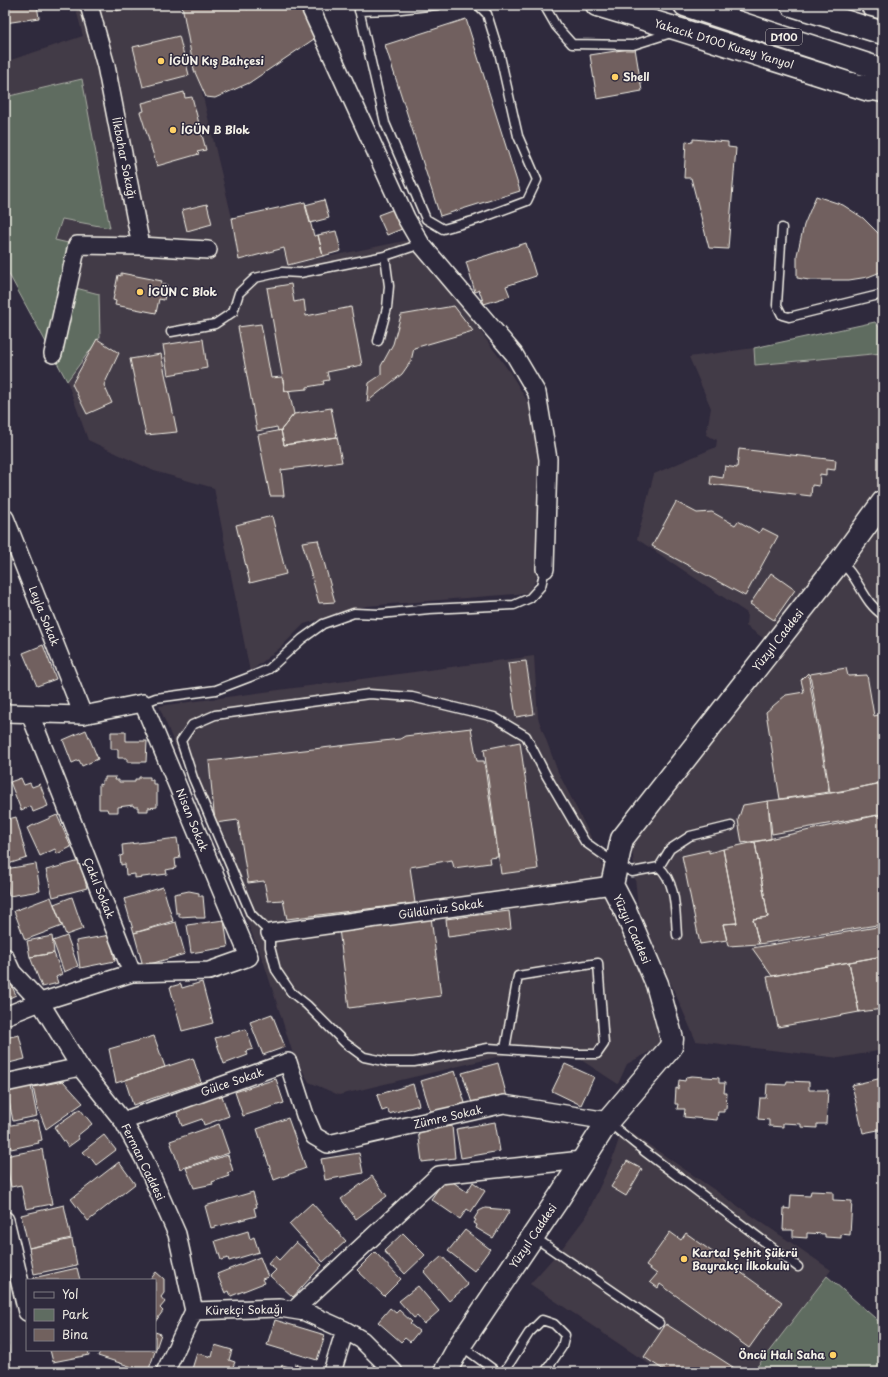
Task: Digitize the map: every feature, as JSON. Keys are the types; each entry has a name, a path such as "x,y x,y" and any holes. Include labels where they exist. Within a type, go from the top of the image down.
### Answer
{"main road":[{"name":"Yakacık D100 Kuzey Yanyol","path":"597,5 851,84"},
{"name":"D100","path":"685,5 883,70"},
{"path":"792,5 883,33"},
{"path":"802,5 822,14"},
{"path":"872,5 883,8"},
{"path":"851,84 883,91"},
{"path":"851,84 883,96"},
{"name":"Yüzyıl Caddesi","path":"445,1372 460,1345 533,1237 608,1121 629,1095 668,1052 672,1043 657,984 626,912 614,875 622,839 840,561 883,502"}],"street":[{"name":"İlkbahar Sokağı","path":"89,5 106,66 141,246"},
{"path":"309,5 406,218 421,244 514,354 537,393 548,459 546,569"},
{"path":"53,354 77,245 141,246 208,250"},
{"name":"Leyla Sokak","path":"5,518 83,715"},
{"path":"5,713 83,715 143,703"},
{"name":"Nisan Sokak","path":"132,973 209,972 249,957 143,703"},
{"name":"Çakıl Sokak","path":"30,714 132,973"},
{"name":"Güldünüz Sokak","path":"270,933 614,875"},
{"name":"Ferman Caddesi","path":"5,957 12,972 40,1002 80,1067 123,1120 144,1159 177,1234 194,1311"},
{"path":"5,1016 40,1002 132,973"},
{"name":"Gülce Sokak","path":"123,1120 288,1062 305,1115"},
{"path":"5,1083 80,1067"},
{"name":"Zümre Sokak","path":"305,1115 314,1136 328,1144 504,1104 608,1121"},
{"path":"294,1310 439,1175 582,1160"},
{"path":"5,1220 26,1308"},
{"name":"Kürekçi Sokağı","path":"194,1311 280,1308 305,1312 345,1330 362,1340 394,1372"},
{"path":"165,1372 194,1311"},
{"path":"332,1372 345,1330"}],"lane":[{"path":"436,5 392,10 359,8 386,123 426,219 443,229 476,220 527,201 537,180 518,136 500,56 487,14 478,5"},
{"path":"544,5 556,26 572,44 633,45 681,30"},
{"path":"782,228 777,305 782,315 789,317 883,294"},
{"path":"171,332 216,324 233,312 239,293 255,278 282,272 300,273 386,256 421,244"},
{"path":"378,341 387,308 389,286 386,256"},
{"path":"840,561 854,576 867,601 883,616"},
{"path":"143,703 156,698 216,690 269,669 302,639 323,624 354,613 380,614 429,609 514,605 530,598 541,586 546,569"},
{"path":"505,1049 518,976 598,963 604,1044 596,1054 576,1054 488,1048 414,1062 388,1062 364,1057 345,1043 307,1005 291,992 276,970 270,947 270,933 251,914 193,778 181,740 192,724 215,716 369,694 412,697 494,717 526,736 581,836 614,875 659,867 670,849 690,836 731,826"},
{"path":"659,867 666,873 672,890 677,935"},
{"path":"608,1121 706,1199 798,1267"},
{"path":"533,1237 659,1323"},
{"path":"504,1372 529,1333 542,1320 554,1324 564,1335 562,1347 545,1372"},
{"path":"460,1345 497,1372"}],"shaded area":[{"path":"75,5 181,5 232,218 239,259 284,248 288,265 414,239 511,374 528,402 538,426 541,466 536,580 528,593 366,606 304,624 281,647 250,672 214,488 154,471 88,440 67,381 100,337 67,286 55,240 62,219 110,228 81,79 5,97 5,62 83,36"},
{"path":"754,348 755,365 883,353 883,478 857,523 766,640 746,626 747,613 637,539 654,474 716,447 717,440 706,435 711,408 689,357"},
{"path":"883,519 883,1050 839,1058 696,1041 638,908 632,846 871,539"},
{"path":"534,656 538,718 558,772 589,833 620,907 666,1035 660,1046 627,1064 618,1084 572,1054 513,1053 339,1095 309,1082 293,1054 264,963 159,706"},
{"name":"Kartal Şehit Şükrü Bayrakçı İlkokulu","path":"623,1127 831,1270 753,1372 661,1372 530,1284 563,1247 585,1218 611,1163"}],"green space":[{"path":"82,79 110,228 62,219 55,240 77,245 68,286 99,294 100,337 67,381 5,267 5,97"},
{"path":"875,322 883,332 883,353 755,365 754,348"},
{"path":"827,1276 883,1325 883,1372 753,1372"}],"building":[{"path":"5,5 37,5 39,18 5,23"},
{"path":"114,5 147,5 132,10 131,7 116,11"},
{"path":"182,5 235,5 248,9 249,5 303,5 317,37 249,83 215,98 206,97 194,70"},
{"path":"235,5 249,5 248,9"},
{"path":"466,19 520,191 440,216 385,45"},
{"name":"İGÜN Kış Bahçesi","path":"179,36 189,75 143,87 133,47"},
{"path":"635,48 642,91 597,99 590,55"},
{"name":"İGÜN B Blok","path":"184,92 185,98 192,97 206,150 197,152 199,154 157,166 140,112 144,111 142,103"},
{"path":"693,139 728,142 728,147 736,148 728,249 709,248 691,178 684,178 686,141 693,142"},
{"path":"816,196 843,205 863,218 883,238 883,271 868,277 849,280 809,280 797,278 797,255 804,225"},
{"path":"324,200 329,218 310,223 305,205"},
{"path":"305,202 314,236 318,235 323,256 288,265 284,248 239,260 232,218"},
{"path":"207,204 212,224 187,231 182,210"},
{"path":"394,209 402,229 387,235 378,215"},
{"path":"336,231 341,251 323,256 318,235"},
{"path":"526,243 536,276 506,286 510,296 484,304 479,290 475,292 466,262"},
{"name":"İGÜN C Blok","path":"121,273 162,281 161,283 167,285 164,300 159,299 156,313 115,305 116,301 113,300 118,275 121,276"},
{"path":"291,284 294,302 304,300 306,316 351,307 362,365 327,372 329,380 323,381 324,384 307,387 307,389 285,391 267,288"},
{"path":"454,306 473,331 414,348 411,361 402,374 367,402 369,383 381,375 381,366 393,344 401,315"},
{"path":"261,324 271,378 282,377 285,391 289,391 294,414 281,430 278,431 277,427 257,431 238,327"},
{"path":"97,339 119,353 104,385 112,403 87,414 72,384"},
{"path":"203,339 207,368 168,375 163,345"},
{"path":"161,354 177,432 146,435 130,359"},
{"path":"331,408 337,437 284,445 281,430 294,414"},
{"path":"281,430 284,445 337,437 342,462 281,470 284,496 270,496 258,435"},
{"path":"739,449 836,460 835,470 826,469 826,475 820,474 819,486 812,485 811,496 710,484 711,476 723,478 725,466 737,468"},
{"path":"676,502 697,513 712,512 735,525 738,521 759,533 762,528 778,536 745,596 652,546"},
{"path":"272,516 286,574 250,583 236,525"},
{"path":"318,540 335,602 319,603 302,542"},
{"path":"771,573 795,590 774,620 750,604"},
{"path":"43,645 56,679 37,686 23,653"},
{"path":"5,648 11,666 8,667 5,673"},
{"path":"526,661 534,714 516,717 508,663"},
{"path":"846,668 848,676 867,675 874,716 883,714 883,783 830,793 810,674"},
{"path":"808,673 829,792 780,799 766,712 786,695 804,692 801,680"},
{"path":"471,728 477,761 484,761 498,857 489,858 490,863 454,868 452,860 410,867 415,903 287,919 283,900 268,901 264,881 248,883 238,820 215,823 209,761 400,739 405,736"},
{"path":"86,730 98,759 82,766 79,760 72,763 63,740"},
{"path":"111,732 126,732 126,741 147,741 146,762 127,762 127,758 118,758 118,749 111,749"},
{"path":"520,742 538,869 501,874 484,749"},
{"path":"105,777 116,777 115,780 119,780 119,782 135,782 135,779 139,779 139,777 150,777 150,780 153,780 153,784 157,784 157,807 148,808 148,811 138,811 138,807 134,807 133,805 118,807 118,812 108,812 107,809 99,809 99,784 102,785 102,780 105,780"},
{"path":"21,778 24,785 30,783 32,787 40,784 48,806 33,812 31,806 21,810 10,782"},
{"path":"879,783 883,783 883,793 880,792"},
{"path":"879,783 883,814 772,834 768,801 846,791"},
{"path":"768,801 771,839 742,843 738,820 743,805"},
{"path":"883,814 883,924 759,944 753,919 768,917 755,842"},
{"path":"57,815 71,847 57,854 55,849 40,856 27,828"},
{"path":"16,817 27,858 5,865 5,820"},
{"path":"177,838 180,858 175,859 176,868 166,870 167,874 135,878 135,874 126,875 125,864 121,865 120,856 123,855 122,845"},
{"path":"755,842 768,917 753,919 759,944 728,946 723,924 737,923 723,849"},
{"path":"723,849 737,923 723,924 727,940 700,944 682,856 709,850 709,853"},
{"path":"80,861 87,888 53,897 46,870"},
{"path":"36,864 40,891 9,896 5,869"},
{"path":"163,887 173,921 134,933 124,899"},
{"path":"189,891 199,893 199,896 203,896 205,918 196,918 196,916 179,917 179,913 176,913 174,894"},
{"path":"51,897 62,926 25,940 14,911"},
{"path":"72,897 83,929 66,935 54,904"},
{"path":"509,911 511,929 448,937 446,919"},
{"path":"431,917 441,996 349,1008 339,929"},
{"path":"224,920 228,947 191,953 187,925"},
{"path":"176,922 185,954 143,966 134,933"},
{"path":"883,926 883,956 772,976 752,948"},
{"path":"110,935 115,961 80,968 76,941"},
{"path":"52,936 54,953 30,957 27,941"},
{"path":"67,936 78,966 64,972 53,941"},
{"path":"54,953 62,974 56,977 58,983 42,987 30,957"},
{"path":"883,956 883,1009 859,1012 849,962"},
{"path":"849,962 859,1012 778,1027 767,977"},
{"path":"5,972 16,995 5,1000"},
{"path":"202,982 213,1023 182,1031 170,987 181,984 182,988"},
{"path":"272,1014 285,1047 263,1055 250,1022"},
{"path":"246,1029 253,1049 246,1051 248,1055 224,1064 215,1038"},
{"path":"19,1035 25,1059 5,1064 5,1038"},
{"path":"154,1036 165,1067 116,1083 109,1049"},
{"path":"193,1058 201,1082 133,1105 125,1080"},
{"path":"498,1063 507,1097 472,1103 462,1073"},
{"path":"565,1064 594,1077 581,1105 552,1091"},
{"path":"455,1071 465,1103 431,1113 421,1081"},
{"path":"686,1077 719,1078 719,1083 725,1083 724,1093 727,1093 726,1109 724,1109 724,1112 718,1112 717,1120 684,1117 685,1109 677,1109 678,1104 675,1104 676,1088 678,1089 679,1080 685,1081"},
{"path":"882,1078 883,1129 863,1133 852,1085"},
{"path":"276,1079 284,1103 243,1116 235,1092"},
{"path":"63,1081 83,1103 46,1129 37,1106 33,1087"},
{"path":"787,1081 809,1082 809,1090 828,1090 826,1124 817,1124 817,1128 801,1127 801,1124 783,1123 783,1127 769,1126 769,1120 758,1119 760,1098 766,1098 767,1084 786,1085"},
{"path":"413,1084 419,1105 389,1114 388,1109 382,1111 377,1095"},
{"path":"31,1086 37,1116 13,1121 7,1091"},
{"path":"221,1093 229,1116 204,1125 202,1119 182,1126 176,1109"},
{"path":"80,1109 92,1124 77,1136 79,1139 68,1147 54,1127"},
{"path":"288,1118 306,1168 274,1180 257,1129"},
{"path":"38,1120 42,1140 38,1141 39,1143 11,1149 6,1126"},
{"path":"495,1122 500,1151 461,1158 456,1129"},
{"path":"219,1124 229,1153 180,1169 170,1141"},
{"path":"452,1126 455,1158 422,1162 418,1130"},
{"path":"104,1135 116,1150 96,1165 90,1157 82,1152"},
{"path":"42,1149 52,1204 26,1209 21,1185 11,1187 5,1156"},
{"path":"359,1153 363,1173 325,1180 321,1159"},
{"path":"228,1155 233,1171 227,1173 229,1176 212,1182 213,1184 194,1188 186,1168"},
{"path":"627,1161 642,1169 626,1196 611,1187"},
{"path":"119,1162 135,1184 88,1221 71,1199"},
{"path":"372,1176 387,1196 356,1219 341,1199"},
{"path":"450,1180 467,1192 473,1182 485,1191 471,1212 467,1209 460,1219 431,1199 443,1182 446,1184"},
{"path":"811,1191 833,1192 833,1200 852,1201 850,1235 841,1234 841,1238 825,1237 825,1234 807,1233 807,1238 793,1237 793,1230 783,1230 784,1208 790,1209 791,1195 810,1196"},
{"path":"253,1192 257,1207 254,1208 256,1216 211,1228 205,1206"},
{"path":"312,1203 346,1241 323,1262 289,1224"},
{"path":"64,1205 71,1238 29,1248 21,1215"},
{"path":"485,1208 510,1210 493,1238 476,1228 477,1225 474,1223 476,1220 474,1219 479,1211"},
{"path":"465,1230 490,1249 474,1271 448,1251"},
{"path":"248,1231 250,1239 254,1237 259,1252 229,1261 228,1258 221,1260 215,1241"},
{"path":"670,1232 681,1240 686,1233 782,1302 749,1348 660,1284 658,1288 650,1282 657,1274 646,1266"},
{"path":"403,1233 425,1255 405,1274 384,1251"},
{"path":"72,1239 77,1265 34,1274 29,1248"},
{"path":"296,1242 322,1265 293,1297 270,1276 276,1270 268,1264 275,1256 279,1260"},
{"path":"375,1252 401,1279 384,1296 357,1270"},
{"path":"442,1256 468,1285 449,1301 424,1272"},
{"path":"260,1257 268,1277 262,1279 264,1283 231,1296 229,1291 225,1293 217,1274"},
{"path":"77,1268 80,1279 34,1279"},
{"path":"156,1272 164,1279 164,1293 161,1297 165,1302 160,1308 163,1311 156,1321 156,1279 151,1279"},
{"path":"418,1286 439,1311 424,1324 417,1316 414,1318 399,1301"},
{"path":"5,1295 8,1313 5,1314"},
{"path":"390,1308 396,1313 399,1310 412,1322 410,1324 419,1331 410,1342 405,1338 401,1342 378,1322"},
{"path":"275,1320 325,1335 317,1360 267,1345"},
{"path":"666,1324 733,1367 730,1372 667,1372 644,1357"},
{"path":"5,1327 8,1343 5,1343"},
{"path":"156,1332 161,1334 156,1349"},
{"path":"8,1345 10,1365 5,1366 5,1346"},
{"path":"215,1345 232,1350 229,1360 235,1362 232,1369 235,1372 191,1372 197,1353 212,1357"},
{"path":"50,1351 88,1351 89,1355 53,1362"},
{"path":"100,1351 155,1351 148,1372 98,1356"},
{"path":"295,1364 310,1369 309,1372 280,1372 282,1365 294,1368"},
{"path":"85,1368 99,1372 84,1372"}],"place":[{"name":"İGÜN Kış Bahçesi","path":"161,61"},
{"name":"Shell","path":"615,77"},
{"name":"İGÜN B Blok","path":"173,130"},
{"name":"İGÜN C Blok","path":"140,292"},
{"name":"Kartal Şehit Şükrü Bayrakçı İlkokulu","path":"684,1259"},
{"name":"Öncü Halı Saha","path":"833,1355"}]}
